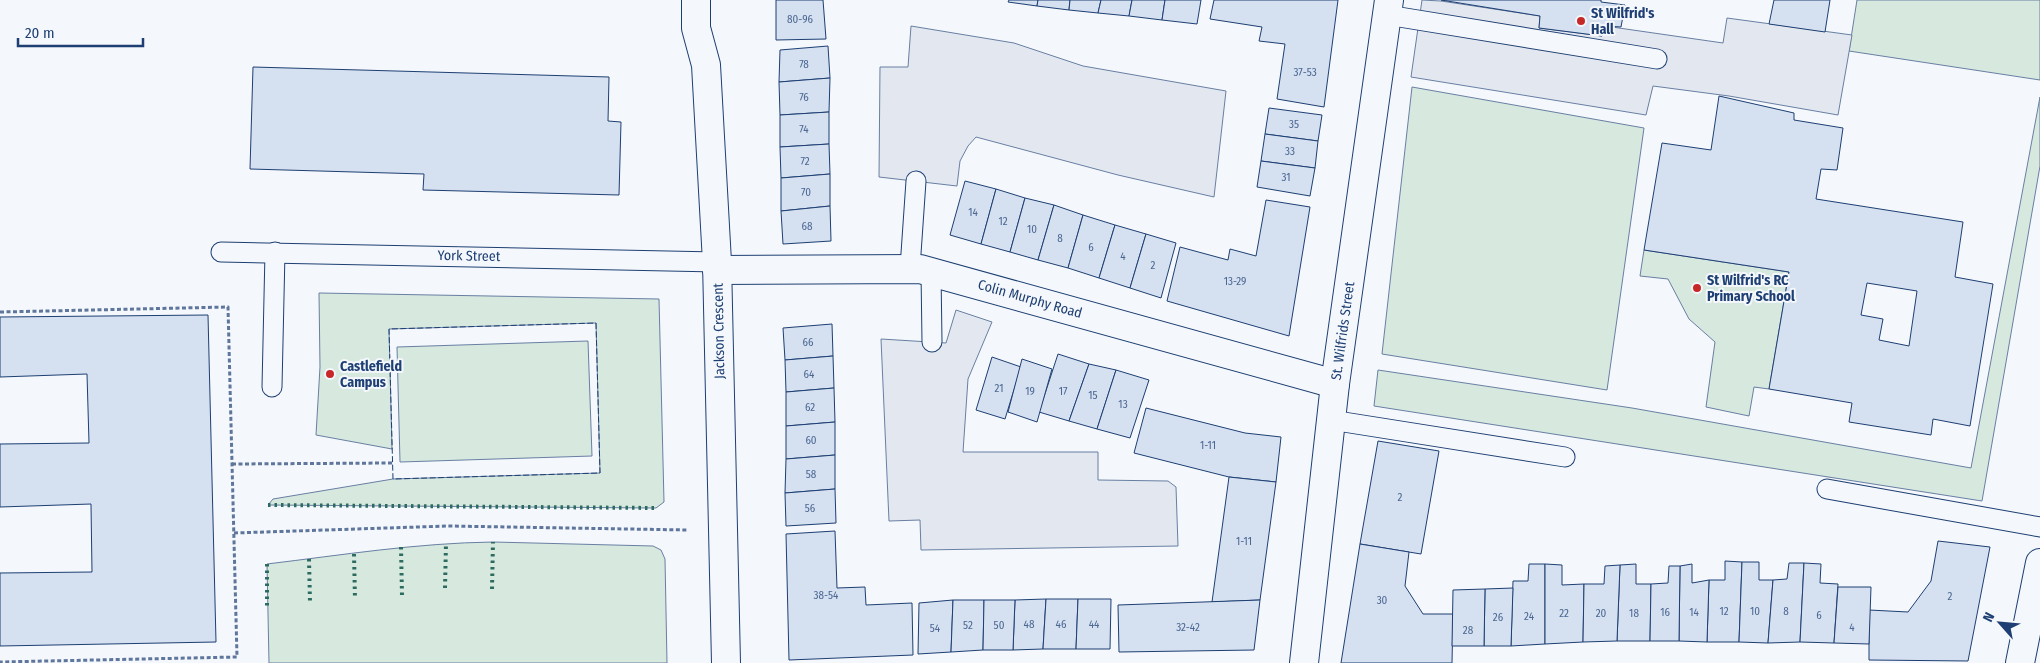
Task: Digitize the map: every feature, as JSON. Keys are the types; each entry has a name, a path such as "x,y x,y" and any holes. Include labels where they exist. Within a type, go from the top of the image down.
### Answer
{"street":[{"name":"Jackson Crescent","path":"696,0 696,28 706,65 717,266 726,663"},
{"name":"St. Wilfrids Street","path":"1304,663 1335,384 1388,7"},
{"name":"Colin Murphy Road","path":"717,266 921,270 1335,384"},
{"path":"2020,663 2040,563"}],"lane":[{"path":"1388,7 1657,60"},
{"path":"916,181 921,270 932,342"},
{"name":"York Street","path":"221,252 275,252 717,266"},
{"path":"272,387 275,252"},
{"path":"1331,420 1565,457"},
{"path":"1827,489 2040,527"}],"path":[{"path":"0,312 228,307 237,657 0,662"},
{"path":"232,464 392,463"},
{"path":"234,533 448,526 691,530"}],"shaded area":[{"path":"1422,0 1441,1 1540,16 1539,28 1602,36 1605,26 1723,43 1727,18 1852,35 1838,115 1729,96 1653,86 1646,115 1411,77"},
{"path":"1857,0 2040,0 2040,80 1849,51"},
{"path":"911,26 1014,43 1083,66 1226,91 1214,197 1118,175 976,137 968,146 960,161 957,186 879,177 880,67 908,67"},
{"path":"1412,87 1644,128 1607,390 1382,354"},
{"path":"2040,97 2040,166 1982,501 1374,406 1378,370 1632,408 1971,468"},
{"path":"1644,250 1789,272 1769,389 1754,387 1749,416 1706,407 1715,342 1689,319 1668,279 1640,276"},
{"path":"319,293 659,299 664,502 656,508 268,505 273,499 393,479 600,473 596,323 389,329 392,449 316,435 320,367"},
{"path":"956,310 992,322 968,379 963,452 1098,452 1098,480 1168,481 1176,487 1178,546 921,550 920,520 889,521 881,339 946,343"},
{"path":"588,341 592,456 400,462 397,347"},
{"path":"493,542 653,546 661,550 665,559 667,663 269,663 267,564 408,547"}],"building":[{"path":"776,0 823,0 826,39 776,40"},
{"path":"1009,0 1038,0 1037,6 1008,2"},
{"path":"1038,0 1070,0 1069,10 1037,6"},
{"path":"1070,0 1101,0 1098,13 1069,10"},
{"path":"1101,0 1132,0 1129,16 1098,13"},
{"path":"1132,0 1165,0 1162,20 1129,16"},
{"path":"1165,0 1201,0 1197,24 1162,20"},
{"path":"1214,0 1338,0 1324,107 1277,99 1285,44 1259,41 1262,27 1210,19"},
{"name":"St Wilfrid's Hall","path":"1441,0 1601,0 1601,2 1625,5 1621,27 1605,26 1602,36 1539,28 1540,16"},
{"path":"1774,0 1830,0 1825,32 1769,24"},
{"path":"828,46 830,78 779,82 780,50"},
{"path":"253,67 609,77 608,121 621,122 619,195 423,190 424,174 250,169"},
{"path":"830,78 829,112 780,115 779,82"},
{"path":"1719,96 1794,113 1794,120 1843,128 1837,170 1821,169 1816,199 1963,222 1955,277 1993,284 1970,426 1933,419 1931,435 1849,422 1852,403 1769,389 1789,272 1644,250 1662,143 1711,150","holes":["1867,283 1917,291 1909,346 1879,340 1883,319 1861,315"]},
{"path":"1269,108 1322,115 1318,141 1265,134"},
{"path":"829,112 829,144 780,147 780,115"},
{"path":"1265,134 1318,141 1315,168 1261,161"},
{"path":"829,144 830,174 781,178 780,147"},
{"path":"1261,161 1315,168 1310,196 1257,187"},
{"path":"830,174 830,206 781,211 781,178"},
{"path":"965,181 996,189 981,244 950,235"},
{"path":"996,189 1025,198 1010,252 981,244"},
{"path":"1025,198 1054,205 1038,260 1010,252"},
{"path":"1266,200 1310,207 1289,336 1167,301 1180,247 1228,260 1230,249 1256,256"},
{"path":"1054,205 1083,215 1068,268 1038,260"},
{"path":"830,206 831,241 783,244 781,211"},
{"path":"1083,215 1115,225 1099,278 1068,268"},
{"path":"1115,225 1146,234 1130,288 1099,278"},
{"path":"1146,234 1176,243 1161,298 1130,288"},
{"path":"208,315 216,642 0,646 0,573 92,572 91,504 0,507 0,444 89,443 87,374 0,377 0,317"},
{"path":"832,324 833,356 785,360 783,328"},
{"path":"1058,354 1089,364 1069,421 1039,412"},
{"path":"833,356 834,388 786,392 785,360"},
{"path":"992,357 1021,367 1005,419 976,410"},
{"path":"1022,359 1052,369 1037,422 1008,412"},
{"path":"1089,364 1116,370 1097,429 1069,421"},
{"path":"1116,370 1149,380 1130,438 1097,429"},
{"path":"834,388 835,422 786,426 786,392"},
{"path":"1146,408 1245,433 1281,437 1276,482 1229,477 1134,453"},
{"path":"835,422 835,455 786,459 786,426"},
{"path":"1378,441 1439,451 1421,554 1360,544"},
{"path":"835,455 835,489 785,493 786,459"},
{"path":"1229,477 1276,482 1260,600 1212,602"},
{"path":"835,489 836,523 786,526 785,493"},
{"path":"835,531 837,588 865,587 866,605 912,603 913,655 789,660 786,534"},
{"path":"1938,541 1990,547 1968,661 1869,660 1869,610 1908,612 1931,581"},
{"path":"1360,544 1409,552 1405,586 1423,614 1453,614 1452,663 1341,663"},
{"path":"1725,561 1742,562 1739,642 1707,642 1709,580 1725,580"},
{"path":"1742,562 1759,562 1759,580 1773,580 1768,643 1739,642"},
{"path":"1789,563 1804,563 1800,642 1768,643 1773,580 1787,579"},
{"path":"1804,563 1821,564 1820,583 1838,584 1834,643 1800,642"},
{"path":"1529,564 1545,564 1545,644 1511,646 1513,581 1528,581"},
{"path":"1545,564 1562,565 1562,585 1584,584 1583,642 1545,644"},
{"path":"1636,564 1636,584 1651,584 1650,641 1617,641 1620,565"},
{"path":"1692,564 1692,583 1709,580 1707,642 1679,641 1680,566"},
{"path":"1620,565 1617,641 1583,642 1584,584 1604,584 1605,566"},
{"path":"1669,566 1680,566 1679,641 1650,641 1651,584 1668,583"},
{"path":"1838,587 1871,587 1869,644 1834,643"},
{"path":"1513,588 1511,646 1484,646 1485,589"},
{"path":"1485,589 1484,646 1452,646 1453,590"},
{"path":"1046,599 1043,649 1013,650 1015,600"},
{"path":"1046,599 1078,599 1076,649 1043,649"},
{"path":"1078,599 1111,599 1110,649 1076,649"},
{"path":"953,600 951,652 918,654 919,603"},
{"path":"953,600 984,600 983,650 951,652"},
{"path":"984,600 1015,600 1013,650 983,650"},
{"path":"1260,600 1254,650 1119,652 1118,605"}],"hedge":[{"path":"268,505 656,508"},
{"path":"492,589 493,542"},
{"path":"445,588 446,543"},
{"path":"401,547 402,595"},
{"path":"354,554 355,599"},
{"path":"309,559 310,602"},
{"path":"267,564 267,608"}],"fence":[{"path":"596,323 600,473 393,479 389,329 596,323"}],"place":[{"name":"St Wilfrid's Hall","path":"1581,21"},
{"name":"St Wilfrid's RC Primary School","path":"1697,288"},
{"name":"Castlefield Campus","path":"330,374"}]}
